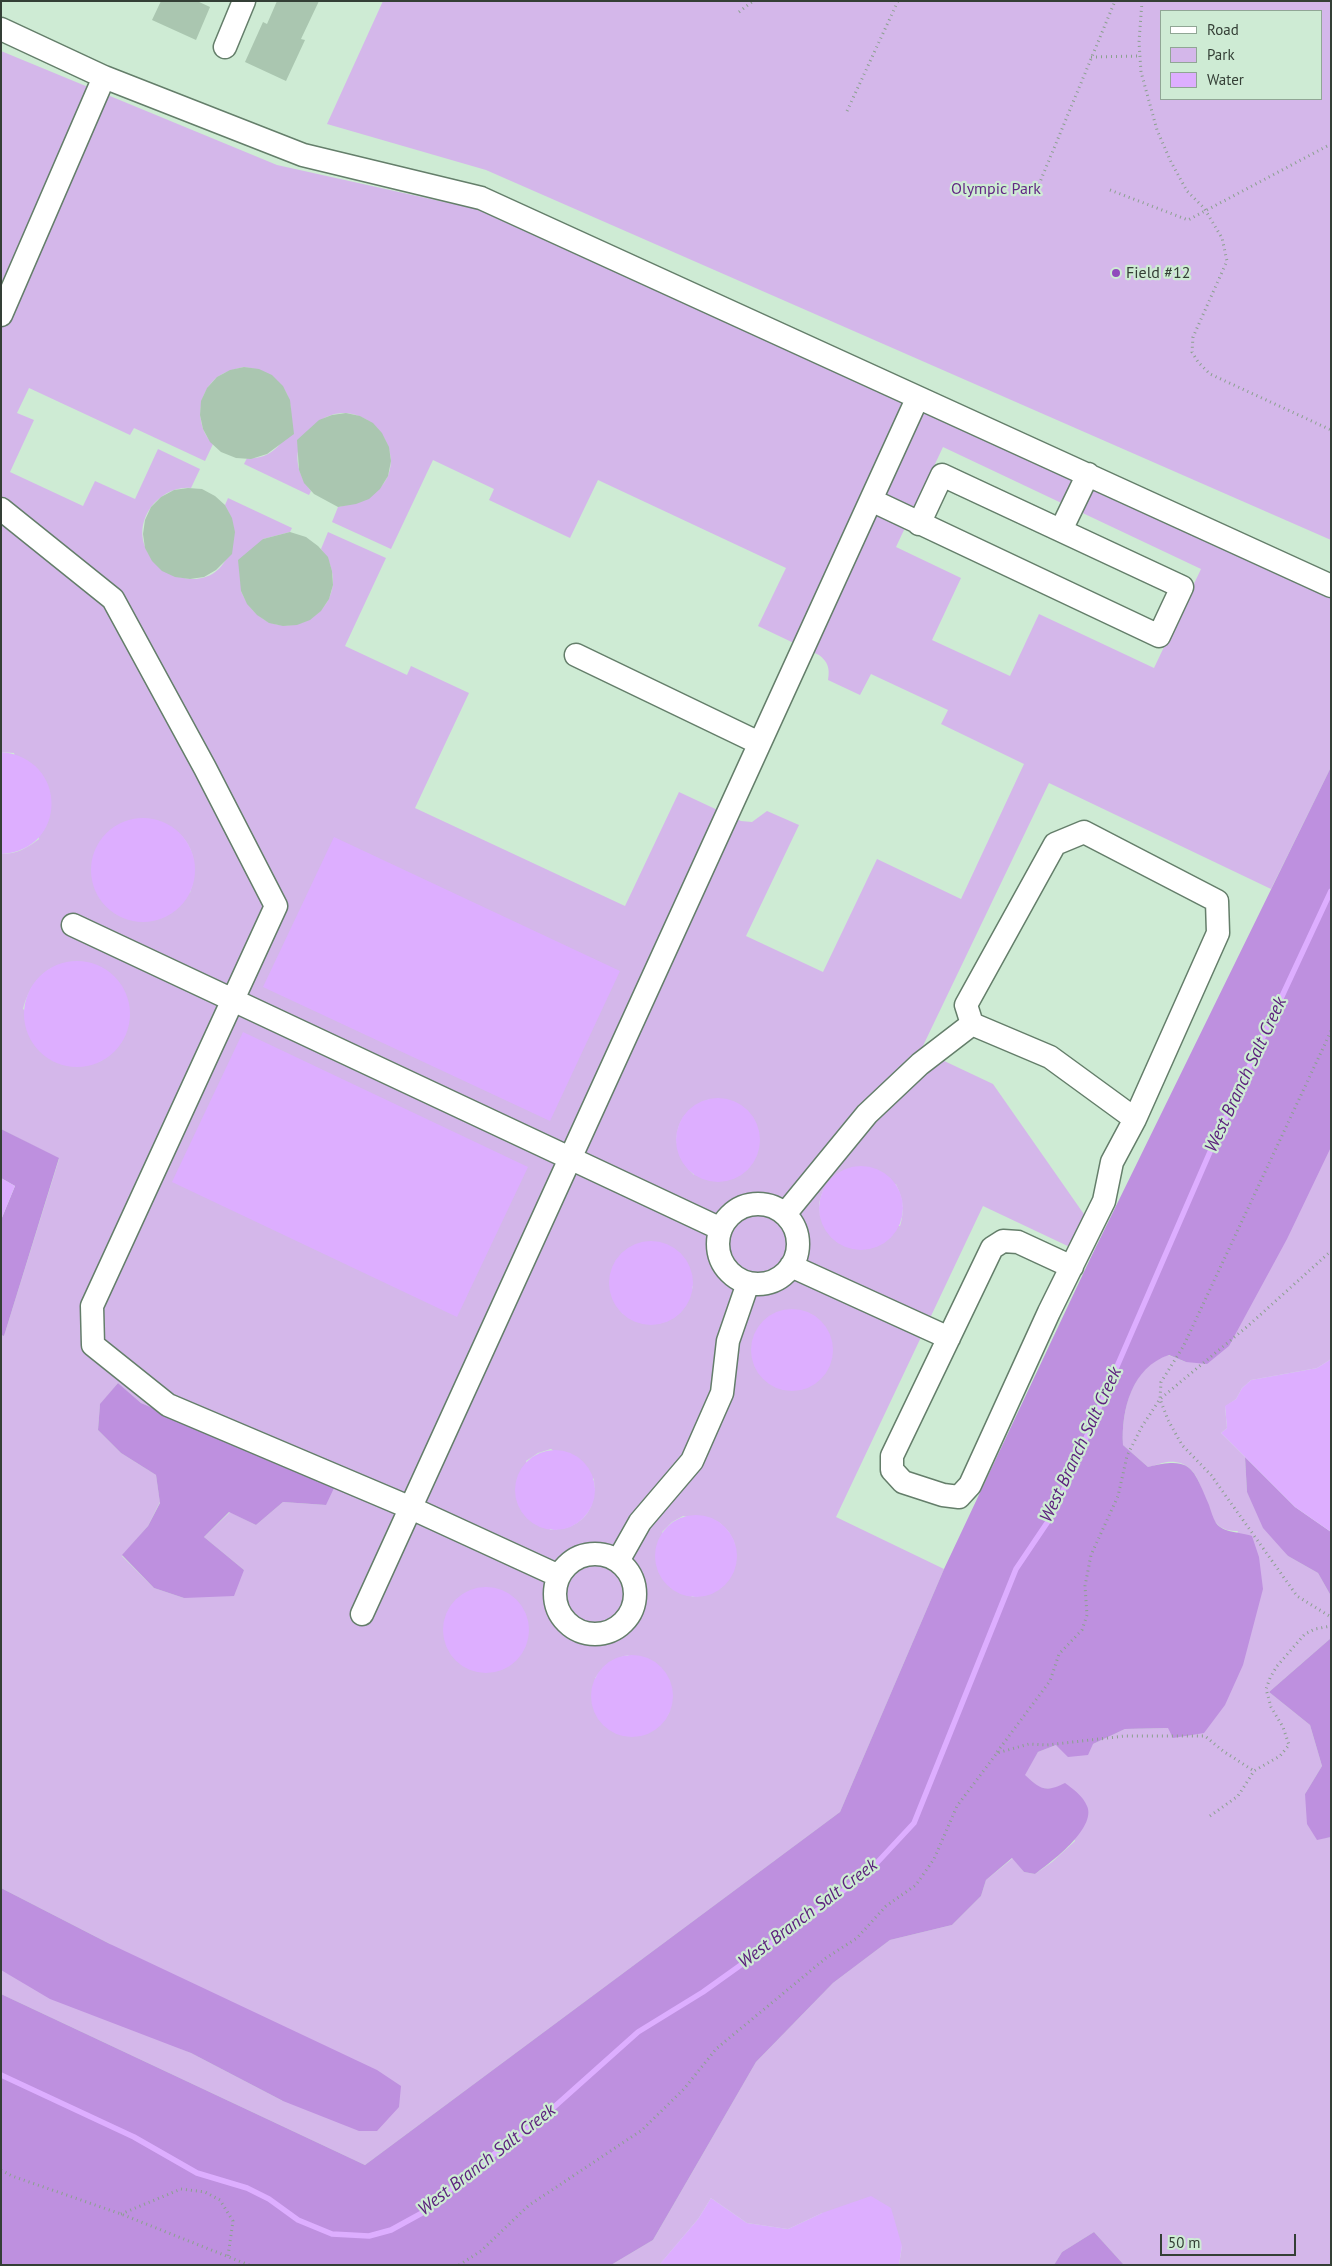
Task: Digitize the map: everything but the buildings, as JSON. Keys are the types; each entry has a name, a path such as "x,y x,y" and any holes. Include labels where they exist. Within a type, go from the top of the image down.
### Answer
{"street":[{"path":"225,47 244,1"},
{"path":"1,29 104,77 303,155 481,198 917,399 1088,474 1331,586"},
{"path":"1,315 104,77"},
{"path":"362,1614 917,399"},
{"path":"871,500 919,524 1158,636 1182,587 942,474 919,524"},
{"path":"1061,530 1088,474"},
{"path":"1,509 113,600 205,768 276,906 92,1306 93,1345 168,1405 411,1508 559,1576"},
{"path":"576,654 760,743"},
{"path":"1072,1267 1018,1242 1003,1241 992,1248 892,1456 892,1470 903,1482 943,1495 959,1497 970,1485 1104,1201 1112,1162 1134,1119 1218,933 1217,901 1084,832 1055,844 966,1005 972,1024 1050,1057 1134,1119"},
{"path":"73,925 721,1229"},
{"path":"785,1214 867,1114 920,1064 972,1024"},
{"path":"762,1204 774,1207 785,1214 793,1224 797,1236 798,1249 791,1266 775,1280 762,1284 748,1283 731,1272 720,1255 718,1242 721,1229 728,1218 738,1210 749,1205 762,1204"},
{"path":"791,1266 949,1338"},
{"path":"618,1561 640,1522 692,1460 722,1393 728,1340 748,1283"},
{"path":"592,1554 606,1555 618,1561 628,1570 633,1581 636,1594 634,1607 618,1627 607,1632 594,1634 581,1632 570,1625 561,1615 556,1602 555,1589 559,1576 573,1561 592,1554"}],"path":[{"path":"739,12 753,1"},
{"path":"847,111 898,1"},
{"path":"1035,194 1115,1"},
{"path":"1142,1 1141,72 1157,130 1171,162 1187,191 1205,210 1222,238 1227,261 1194,336 1192,352 1198,362 1210,374 1331,430"},
{"path":"1091,58 1140,56"},
{"path":"1110,190 1188,220 1331,144"},
{"path":"1331,1031 1183,1347 1162,1382 1160,1399 1168,1420 1182,1445 1211,1475 1297,1596 1331,1617"},
{"path":"459,2265 481,2251 528,2206 642,2130 684,2089 716,2049 826,1958 857,1938 886,1906 916,1885 934,1859 958,1806 1050,1681 1059,1654 1082,1630 1087,1615 1085,1586 1092,1556 1118,1496 1127,1456 1141,1428 1160,1399 1249,1325 1331,1251"},
{"path":"1210,1816 1238,1796 1254,1771 1280,1756 1289,1745 1283,1727 1271,1707 1266,1689 1277,1666 1305,1634 1315,1629 1331,1626"},
{"path":"997,1753 1029,1744 1047,1745 1125,1736 1205,1736 1223,1751 1254,1771"},
{"path":"1,2170 12,2176 120,2214 249,2265"},
{"path":"120,2214 181,2189 205,2192 220,2200 233,2221 228,2256"}],"green space":[{"name":"Olympic Park","path":"383,1 1331,1 1331,540 486,170 327,124"},
{"path":"1,51 277,165 476,209 1331,597 1331,767 1271,889 1049,783 921,1050 993,1084 1088,1220 1074,1249 983,1206 836,1517 944,1569 840,1812 365,2165 1,1994 1,1970 191,2053 283,2101 110,1944 1,1888 1,1335 4,1336 59,1159 1,1129 1,854 22,850 39,839 14,753 1,752","holes":["244,367 267,374 282,386 290,401 291,418 287,434 277,447 264,456 247,458 244,464 309,495 311,491 299,467 299,447 302,441 323,419 346,413 366,420 382,435 390,455 388,476 371,495 338,507 332,522 391,549 433,460 494,489 489,500 570,538 598,480 786,568 758,626 819,655 828,666 828,680 860,695 871,674 948,710 941,724 1024,764 961,899 877,859 823,972 746,936 799,825 767,811 752,822 741,821 679,792 625,906 415,808 469,693 411,666 407,675 345,646 386,558 328,532 321,549 332,570 332,590 324,607 310,619 292,625 273,623 255,613 241,591 263,539 290,532 292,528 228,498 225,505 232,522 233,532 230,549 220,568 204,577 187,579 169,573 154,561 145,545 143,527 151,507 169,492 180,488 191,488 200,469 158,449 135,499 95,481 83,506 10,472 34,420 17,413 29,388 130,435 134,428 205,461 213,444 203,428 201,419 202,399 212,382 228,371","943,447 1201,569 1154,668 1039,614 1010,676 932,640 961,578 896,547","149,819 174,829 189,846 193,856 193,879 190,893","51,968 129,1021 125,1034 110,1054 99,1062 23,1009 27,996 41,977","710,1099 723,1099 694,1175 679,1153 677,1132 681,1122 697,1105","896,1184 902,1205 902,1220 900,1226 820,1216 819,1203 823,1190","693,1286 688,1299 675,1317 666,1322 656,1324 634,1320 622,1313","118,1383 141,1403 174,1419 326,1505 283,1502 256,1525 230,1512 204,1537 244,1570 184,1598 154,1588 122,1556 148,1526 160,1502 156,1475 121,1453 98,1430 100,1405","551,1449 594,1479 594,1490 590,1509 579,1522 561,1529 550,1530 526,1461 538,1453","683,1516 720,1523 729,1532 735,1544 728,1580 719,1589 706,1595 692,1597 662,1532 672,1522","628,1655 669,1713 661,1723 646,1733 627,1736 595,1678 605,1666 617,1658"]},
{"path":"1331,1145 1331,1359 1317,1368 1251,1380 1242,1388 1236,1399 1225,1407 1227,1428 1221,1433 1245,1457 1247,1492 1288,1556 1318,1573 1331,1596 1331,1638 1269,1692 1310,1725 1322,1766 1305,1794 1317,1839 1331,1837 1331,2265 1124,2265 1094,2232 1062,2252 1054,2265 899,2265 902,2246 822,2213 788,2229 747,2223 711,2198 698,2219 660,2264 611,2265 653,2240 756,2062 833,1983 890,1940 952,1925 981,1896 986,1880 1013,1858 1024,1872 1035,1874 1052,1862 1075,1841 1053,1789 1040,1788 1024,1775 1038,1752 1056,1745 1093,1744 1125,1729 1168,1728 1238,1531 1226,1530 1216,1523 1211,1515 1200,1484 1188,1467 1179,1463 1167,1462 1148,1467 1123,1445 1124,1418 1127,1404 1137,1380 1156,1361 1168,1355 1186,1362"}],"shaded area":[{"path":"1331,767 1331,1147 1287,1239 1229,1346 1207,1364 1186,1362 1169,1355 1156,1361 1146,1369 1131,1391 1124,1418 1123,1445 1148,1467 1174,1463 1182,1464 1189,1468 1199,1482 1216,1523 1223,1529 1252,1536 1259,1557 1263,1589 1243,1665 1225,1705 1204,1733 1173,1738 1168,1728 1125,1729 1093,1744 1088,1755 1068,1757 1056,1745 1038,1752 1025,1775 1035,1784 1048,1789 1065,1783 1080,1796 1087,1806 1088,1815 1079,1834 1061,1853 1035,1874 1024,1872 1012,1858 986,1880 981,1896 952,1925 890,1940 833,1983 756,2062 653,2240 611,2265 1,2265 1,1994 365,2165 840,1812 944,1569 1091,1257"},
{"path":"1,1129 59,1158 4,1336 1,1335 1,1220 15,1186 1,1178"},
{"path":"118,1383 141,1403 334,1488 326,1505 283,1502 256,1525 229,1512 204,1537 244,1570 234,1596 184,1598 154,1588 122,1555 148,1526 160,1503 156,1475 121,1453 98,1430 100,1404"},
{"path":"1245,1457 1295,1507 1331,1532 1331,1596 1318,1573 1288,1556 1263,1528 1247,1492"},
{"path":"1331,1638 1331,1837 1317,1840 1307,1824 1305,1794 1322,1766 1310,1725 1269,1692"},
{"path":"1,1888 110,1944 377,2070 401,2086 399,2107 377,2131 359,2131 283,2101 191,2053 50,1999 1,1970"},
{"path":"1094,2232 1124,2265 1054,2265 1062,2252"}],"water":[{"path":"1,752 23,758 39,770 49,786 52,804 48,822 39,838 23,849 1,854"},
{"path":"143,818 163,822 180,833 191,850 195,870 191,890 180,907 163,918 143,922 123,918 106,907 95,890 91,870 95,850 106,833 123,822"},
{"path":"334,837 620,971 550,1121 263,987"},
{"path":"77,961 97,965 114,977 126,994 130,1014 126,1034 114,1051 97,1063 77,1067 57,1063 40,1051 28,1034 24,1014 28,994 40,977 57,965"},
{"path":"243,1032 528,1167 457,1317 172,1182"},
{"path":"718,1098 741,1105 753,1117 760,1140 753,1163 741,1175 718,1182 695,1175 683,1163 676,1140 683,1117 695,1105"},
{"path":"861,1166 877,1169 891,1178 900,1192 903,1208 900,1224 891,1238 877,1247 861,1250 845,1247 831,1238 822,1224 819,1208 822,1192 831,1178 845,1169"},
{"path":"1,1178 15,1186 1,1220"},
{"path":"651,1241 667,1244 681,1253 690,1267 693,1283 690,1299 681,1313 667,1322 651,1325 635,1322 621,1313 612,1299 609,1283 612,1267 621,1253 635,1244"},
{"path":"792,1309 808,1312 821,1321 830,1334 833,1350 830,1366 821,1379 808,1388 792,1391 776,1388 763,1379 754,1366 751,1350 754,1334 763,1321 776,1312"},
{"path":"1331,1359 1331,1532 1295,1507 1221,1433 1227,1428 1225,1406 1236,1399 1242,1388 1251,1380 1317,1368"},
{"path":"555,1450 570,1453 583,1462 592,1475 595,1490 592,1505 583,1518 570,1527 555,1530 540,1527 527,1518 518,1505 515,1490 518,1475 527,1462 540,1453"},
{"path":"696,1515 712,1518 725,1527 734,1540 737,1556 734,1572 725,1585 712,1594 696,1597 680,1594 667,1585 658,1572 655,1556 658,1540 667,1527 680,1518"},
{"path":"486,1587 502,1591 516,1600 525,1614 529,1630 525,1646 516,1660 502,1669 486,1673 470,1669 456,1660 447,1646 443,1630 447,1614 456,1600 470,1591"},
{"path":"632,1655 648,1658 661,1667 670,1680 673,1696 670,1712 661,1725 648,1734 632,1737 616,1734 603,1725 594,1712 591,1696 594,1680 603,1667 616,1658"},
{"path":"871,2196 891,2208 902,2246 899,2265 659,2265 698,2219 711,2198 747,2223 788,2229 822,2213"}],"waterway":[{"name":"West Branch Salt Creek","path":"1,2075 134,2137 197,2173 247,2188 269,2199 298,2220 332,2234 369,2236 391,2230 422,2213 544,2116 638,2032 703,1992 829,1902 873,1867 914,1823 1016,1569 1053,1514 1216,1138 1331,891"}],"place":[{"name":"Field #12","path":"1116,273"}]}
